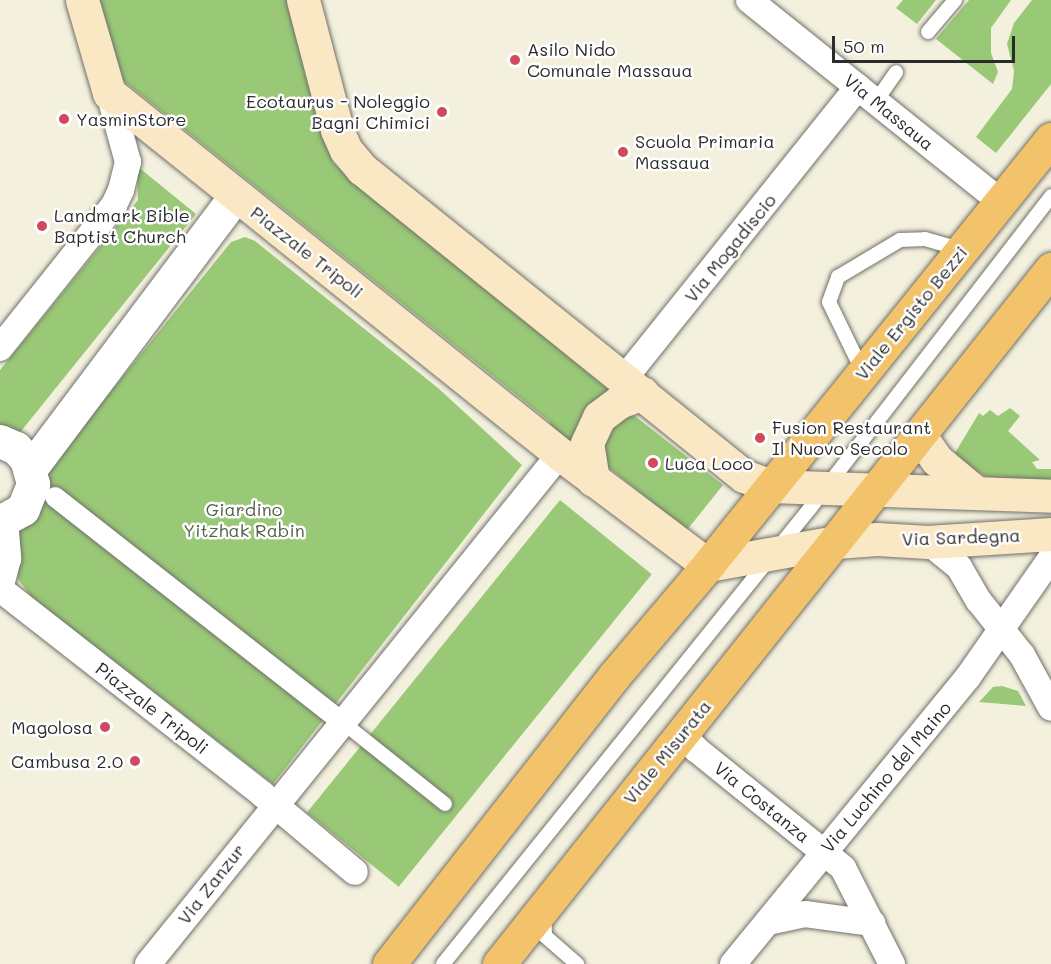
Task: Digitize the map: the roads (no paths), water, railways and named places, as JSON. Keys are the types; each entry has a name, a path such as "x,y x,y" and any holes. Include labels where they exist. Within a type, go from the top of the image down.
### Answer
{"main road":[{"path":"82,0 109,93 235,196"},
{"path":"303,0 337,129 346,150 362,169 744,476 771,486 1051,496"},
{"name":"Viale Ergisto Bezzi","path":"771,486 1051,139"},
{"name":"Piazzale Tripoli","path":"235,196 593,480 708,565"},
{"path":"708,565 836,542 1051,269"},
{"path":"593,480 587,443 599,417 619,402 633,386"},
{"path":"920,436 937,460 975,492"},
{"path":"389,964 614,676 771,486"},
{"name":"Via Sardegna","path":"836,542 877,539 928,542 1051,534"},
{"name":"Viale Misurata","path":"499,964 836,542"}],"street":[{"name":"Via Massaua","path":"749,0 1001,202"},
{"path":"0,348 114,205 121,190 128,162 109,93"},
{"name":"Via Mogadiscio","path":"633,386 867,94"},
{"name":"Piazzale Tripoli","path":"235,196 31,468 33,484 29,500 20,513 3,522 8,559 0,590 275,804 355,872"},
{"path":"0,441 20,451 31,468"},
{"path":"275,804 560,454"},
{"path":"55,497 341,721"},
{"path":"928,542 960,567 979,601 1022,655 1051,708"},
{"name":"Via Luchino del Maino","path":"733,964 824,852 851,824 1002,629 1051,558"},
{"name":"Via Costanza","path":"682,734 697,750 843,868 892,964"},
{"name":"Via Zanzur","path":"148,964 275,804"},
{"path":"768,922 806,914 872,923"}],"lane":[{"path":"928,32 955,0"},
{"path":"867,94 896,72"},
{"name":"Viale Ergisto Bezzi","path":"825,488 1051,196"},
{"path":"863,372 829,302 838,277 900,240 926,239 963,249"},
{"path":"443,964 825,488"},
{"path":"341,721 445,804"},
{"path":"546,904 545,936 577,964"}],"place":[{"name":"Asilo Nido Comunale Massaua","path":"515,60"},
{"name":"Ecotaurus - Noleggio Bagni Chimici","path":"442,112"},
{"name":"YasminStore","path":"64,119"},
{"name":"Scuola Primaria Massaua","path":"623,152"},
{"name":"Landmark Bible Baptist Church","path":"42,226"},
{"name":"Fusion Restaurant Il Nuovo Secolo","path":"760,438"},
{"name":"Luca Loco","path":"653,463"},
{"name":"Magolosa","path":"105,727"},
{"name":"Cambusa 2.0","path":"135,761"}],"park label":[{"name":"Giardino Yitzhak Rabin","path":"244,520"}]}
